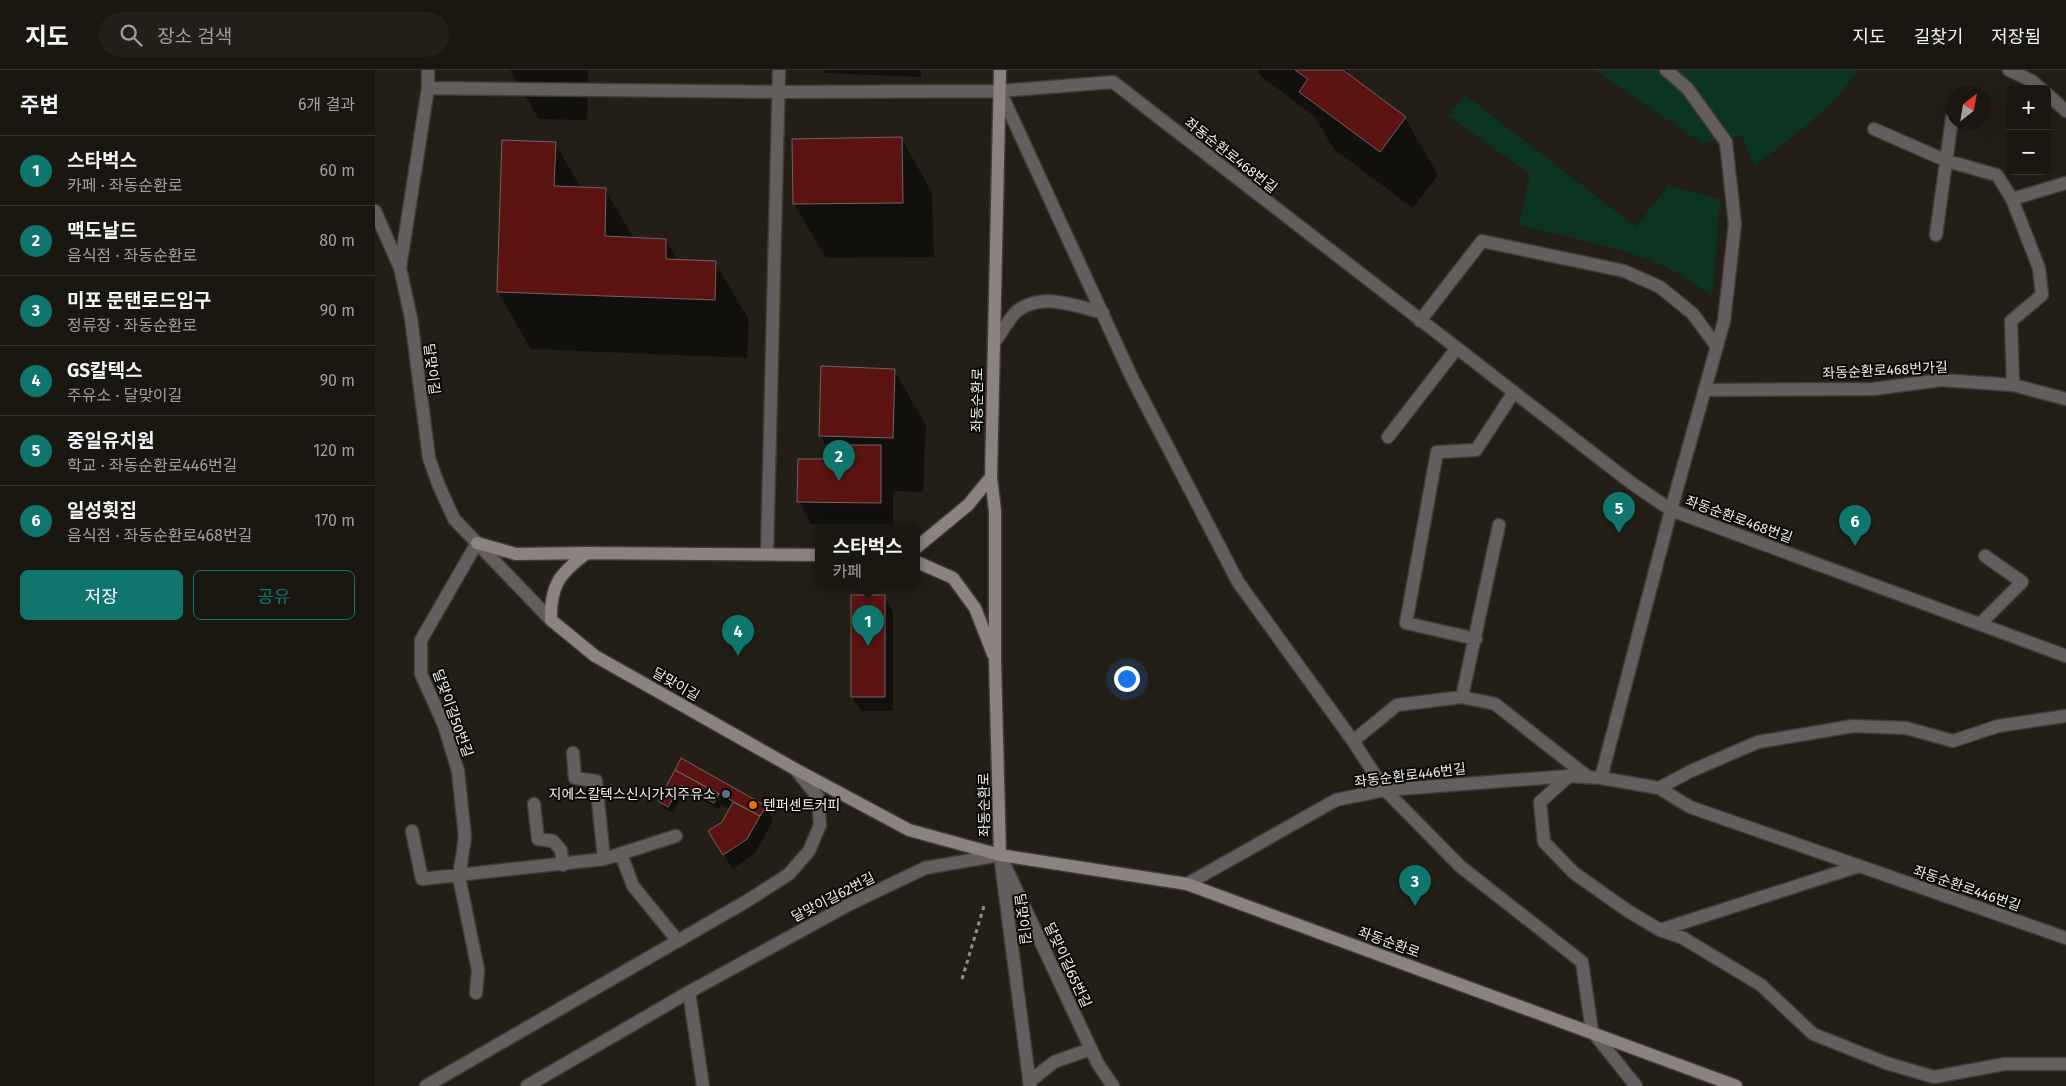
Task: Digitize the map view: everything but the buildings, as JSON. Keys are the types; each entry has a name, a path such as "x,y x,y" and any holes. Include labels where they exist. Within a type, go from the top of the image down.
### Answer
{"main road":[{"name":"좌동순환로","path":"1000,70 991,477 995,511 995,661 1000,855 1187,884 1592,1031 1736,1086"},
{"path":"920,545 968,505 991,477"},
{"path":"477,543 516,554 815,555"},
{"path":"551,620 551,598 561,577 568,568 587,553"},
{"path":"920,563 953,578 975,608 995,661"},
{"name":"달맞이길","path":"551,620 595,656 795,769 909,830 1000,855"}],"street":[{"path":"401,268 428,88 428,70"},
{"path":"767,554 779,70"},
{"path":"1601,778 1671,510 1724,321 1735,224 1726,142 1687,88 1666,70"},
{"path":"2009,70 2036,85"},
{"name":"좌동순환로468번길","path":"428,88 779,92 1000,91 1113,82 1420,321 1630,482 1671,510 2066,656"},
{"path":"1000,91 1133,380 1238,582 1353,741 1385,790 1461,867 1582,962 1592,1031 1635,1086"},
{"path":"2051,98 2066,111"},
{"path":"1874,129 1947,161 1997,175 2012,199 2039,268 2042,295 2011,321 2013,385"},
{"path":"1936,235 1951,130"},
{"path":"2012,199 2066,184"},
{"name":"달맞이길","path":"375,211 401,268 411,318 429,458 454,519 551,620"},
{"path":"1420,321 1482,241 1624,270 1660,286 1693,314 1717,347"},
{"path":"994,343 1019,309 1043,302 1063,302 1103,313"},
{"path":"1388,437 1457,348"},
{"name":"좌동순환로468번가길","path":"1705,390 1873,389 1941,380 2013,385 2066,399"},
{"path":"1476,639 1406,623 1437,452 1476,450 1514,392"},
{"path":"1462,698 1499,525"},
{"name":"달맞이길50번길","path":"476,993 478,970 459,877 465,837 458,771 444,725 421,674 421,640 477,543"},
{"path":"1980,624 2022,582 1985,556"},
{"path":"1353,741 1397,705 1462,698 1495,704 1588,777"},
{"path":"1659,788 1691,771 1758,742 1853,726 1906,728 1953,740 1998,726 2066,716"},
{"path":"573,753 575,778 596,781 605,860"},
{"path":"426,1086 789,874 809,851 820,824 817,798 795,769"},
{"path":"1569,776 1540,802 1544,842 1574,874 1628,911 1660,930 1683,938 1761,985 1813,1034 1886,1063 1934,1077 2005,1064 2066,1064"},
{"name":"좌동순환로446번길","path":"1187,884 1336,800 1385,790 1569,776 1588,777 1659,788 1690,807 2066,938"},
{"path":"534,804 538,838 553,841 561,850 563,865"},
{"path":"412,831 422,879 459,877 605,860 676,836"},
{"path":"621,854 633,886 677,941"},
{"name":"달맞이길","path":"1000,855 1030,1084"},
{"name":"달맞이길62번길","path":"527,1086 689,992 851,904 925,868 1000,855"},
{"name":"달맞이길65번길","path":"1000,855 1091,1049 1113,1086"},
{"path":"1660,930 1859,866"},
{"path":"689,992 703,1086"},
{"path":"1030,1084 1054,1062 1091,1049"}],"path":[{"path":"962,979 985,903"}],"green space":[{"path":"1594,70 1858,70 1836,98 1823,110 1796,134 1754,166 1742,135 1702,143"},
{"path":"1465,95 1636,227 1668,186 1720,199 1712,297 1691,281 1645,258 1595,243 1519,225 1530,174 1448,116"}],"place":[{"name":"맥도날드","path":"839,481"},
{"name":"중일유치원","path":"1619,533"},
{"name":"일성횟집","path":"1855,546"},
{"name":"스타벅스","path":"868,646"},
{"name":"GS칼텍스","path":"738,656"},
{"name":"지에스칼텍스신시가지주유소","path":"726,794"},
{"name":"텐퍼센트커피","path":"753,805"},
{"name":"미포 문탠로드입구","path":"1415,906"}]}
